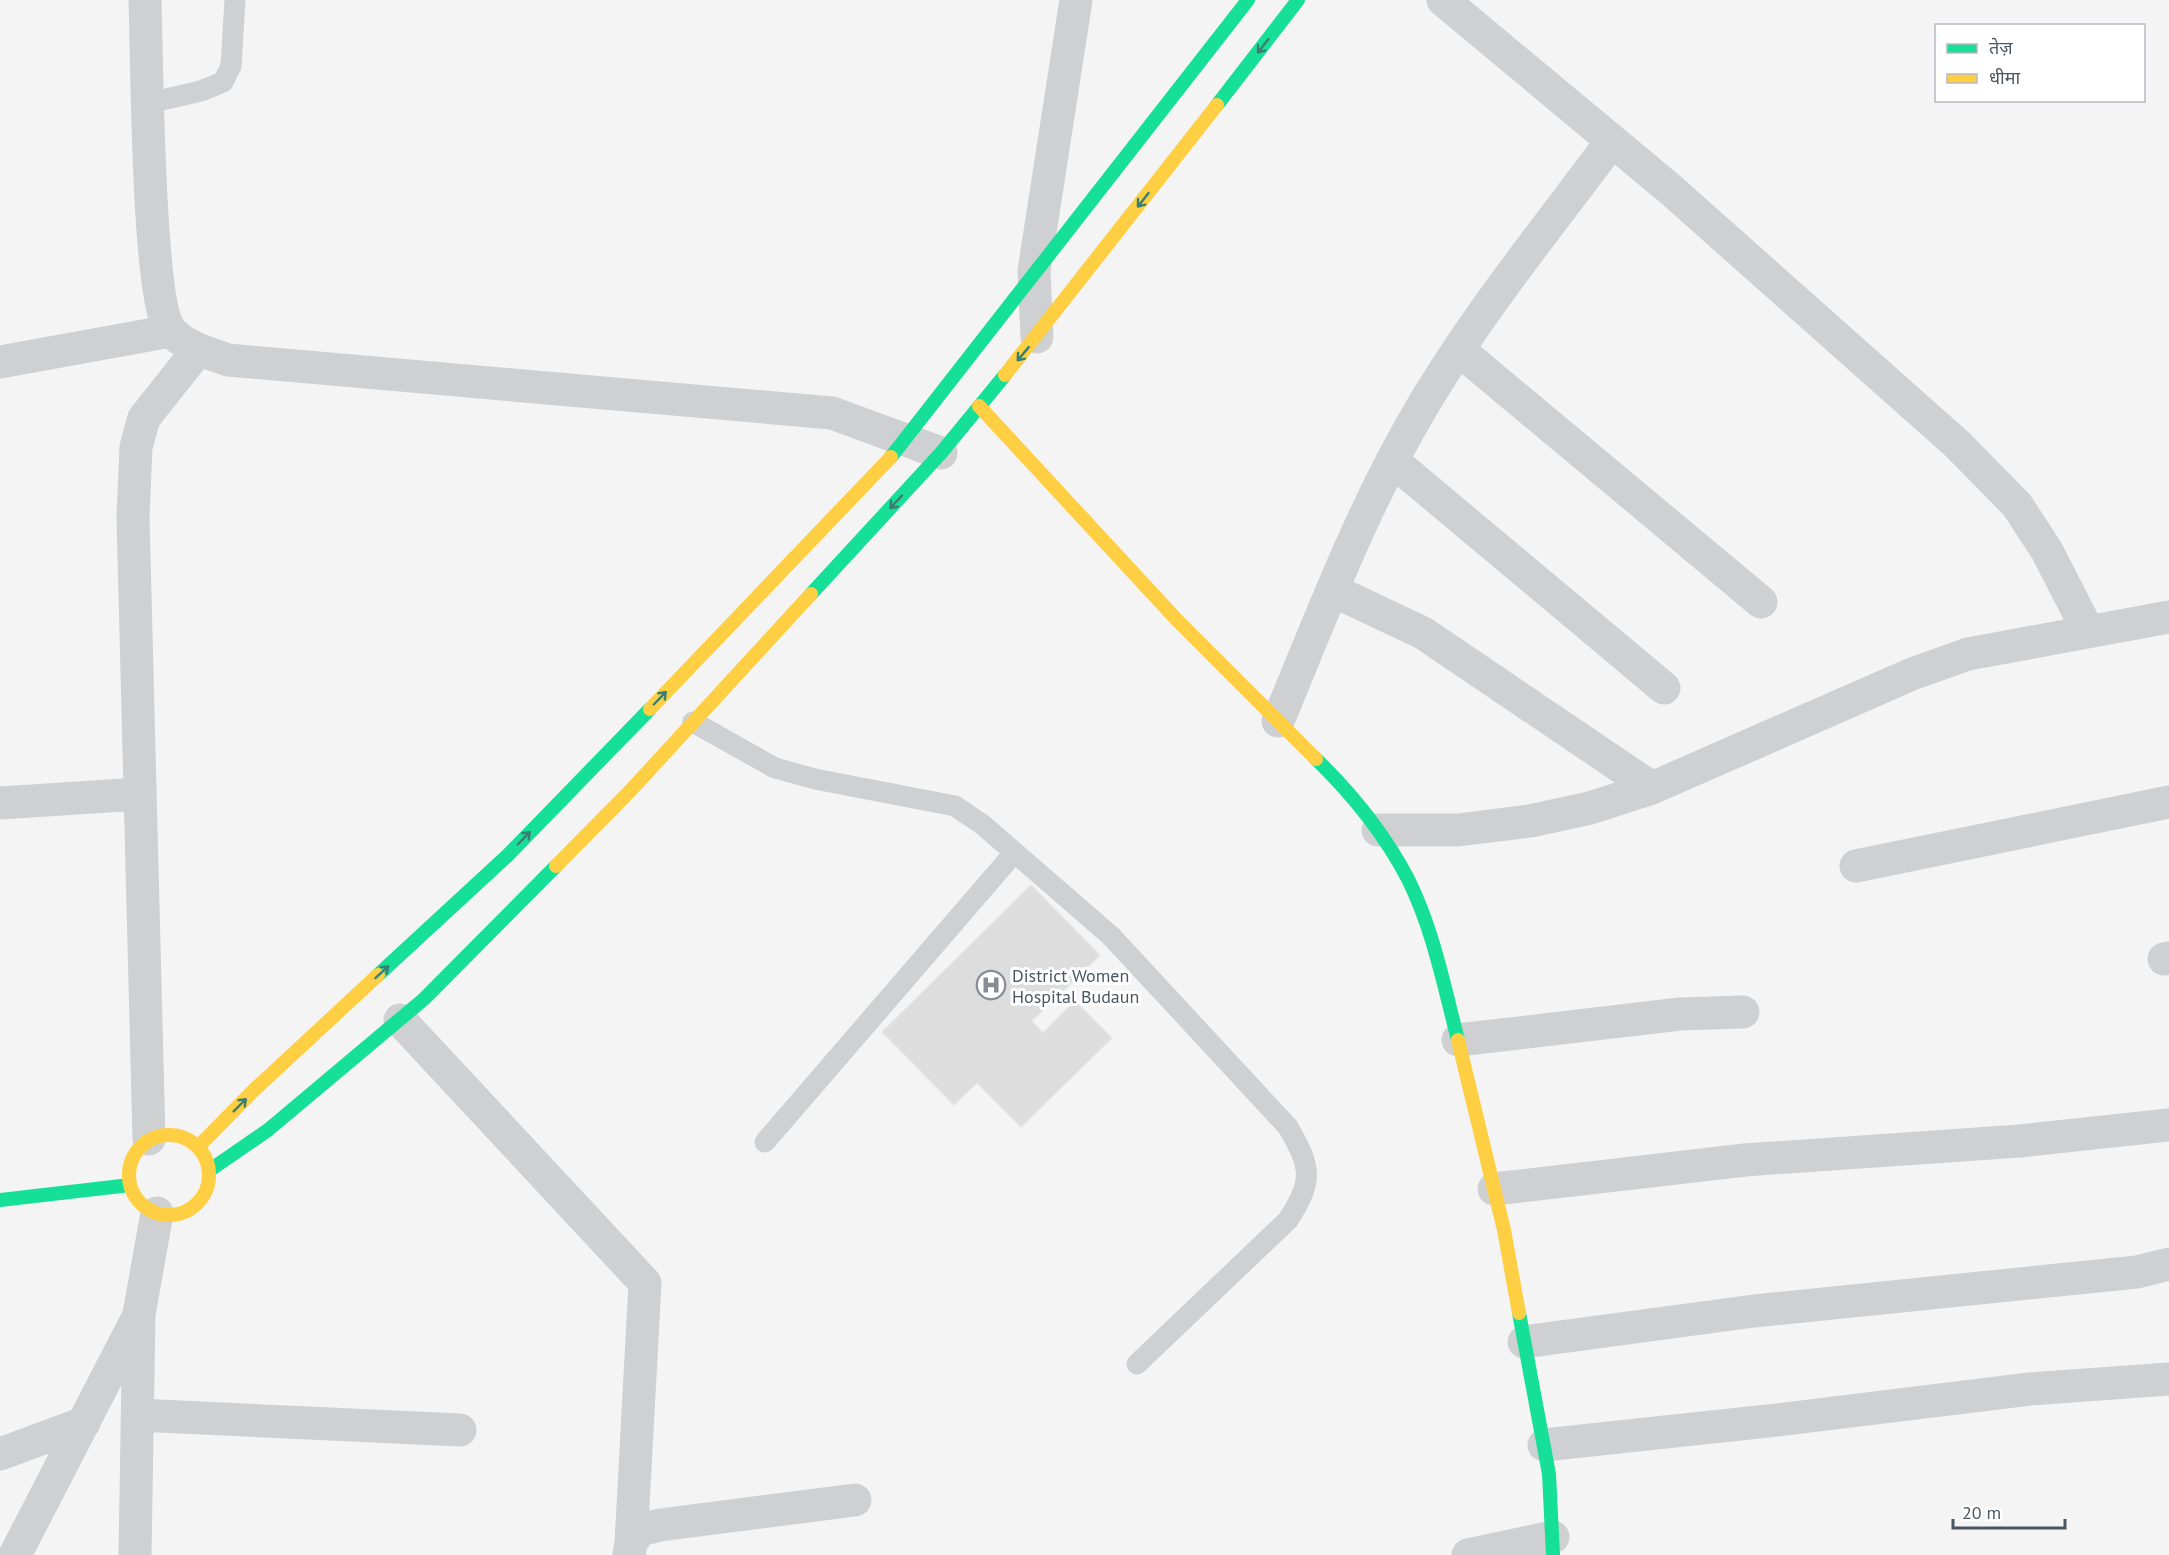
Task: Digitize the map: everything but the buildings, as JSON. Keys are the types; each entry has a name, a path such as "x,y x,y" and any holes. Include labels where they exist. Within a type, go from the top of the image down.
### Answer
{"street":[{"path":"145,0 154,250 159,295 171,331 198,350 228,360 832,413 940,453"},
{"path":"1037,337 1034,271 1076,0"},
{"path":"199,1146 254,1090 507,856 793,562 906,440 1034,271 1248,0"},
{"path":"210,1170 268,1130 424,999 693,722 940,453 1037,337 1298,0"},
{"path":"1443,0 1612,141 1957,444 2017,505 2047,551 2088,631"},
{"path":"1278,721 1350,546 1421,408 1458,350 1612,141"},
{"path":"0,362 171,331"},
{"path":"149,1139 133,517 136,447 144,418 198,350"},
{"path":"1458,350 1761,602"},
{"path":"979,406 1176,619 1326,768 1378,830 1408,879 1436,951 1494,1189 1549,1474 1553,1546 1468,1555"},
{"path":"1394,462 1664,688"},
{"path":"1332,590 1423,633 1652,788"},
{"path":"1378,830 1458,830 1530,821 1590,808 1652,788 1968,654 2169,617"},
{"path":"0,803 139,794"},
{"path":"1856,866 2169,802"},
{"path":"1458,1040 1680,1014 1743,1011"},
{"path":"400,1020 645,1283 630,1549"},
{"path":"1494,1189 1745,1160 2020,1141 2169,1125"},
{"path":"161,1135 188,1138 199,1146 206,1157 210,1170 207,1190 195,1206 183,1213 170,1215 157,1213 145,1207 136,1198 130,1185 129,1172 132,1159 138,1148 149,1139 161,1135"},
{"path":"0,1200 130,1185"},
{"path":"135,1555 139,1314 157,1213"},
{"path":"1524,1341 1754,1311 2137,1272 2169,1264"},
{"path":"15,1555 139,1314"},
{"path":"1544,1445 1768,1422 2030,1389 2169,1380"},
{"path":"138,1415 460,1430"},
{"path":"0,1454 84,1423"},
{"path":"630,1549 640,1530 660,1525 855,1500"}],"lane":[{"path":"149,103 201,91 223,82 231,66 235,0"},
{"path":"693,722 775,768 815,779 955,806 983,825 1111,936 1288,1126 1301,1149 1308,1177 1302,1199 1288,1220 1137,1364"},
{"path":"765,1142 1014,853"}],"traffic: fast":[{"path":"891,457 1248,0"},
{"path":"1217,105 1298,0"},
{"path":"811,594 941,453 1005,375"},
{"path":"378,975 507,856 650,709"},
{"path":"1316,759 1367,815 1389,846 1408,879 1431,938 1458,1040"},
{"path":"210,1170 268,1130 424,999 556,866"},
{"path":"0,1200 130,1185"},
{"path":"1519,1313 1549,1474 1553,1555"}],"traffic: slow":[{"path":"1005,375 1217,105"},
{"path":"979,406 1176,619 1316,759"},
{"path":"650,709 891,457"},
{"path":"556,866 631,790 811,594"},
{"path":"199,1146 254,1090 378,975"},
{"path":"1458,1040 1504,1230 1519,1313"},
{"path":"161,1135 177,1135 198,1146 209,1167 209,1175 209,1183 198,1204 177,1215 161,1215 147,1209 135,1197 129,1183 129,1167 135,1153 147,1141 161,1135"}],"place":[{"name":"District Women Hospital Budaun","path":"991,985"}]}
